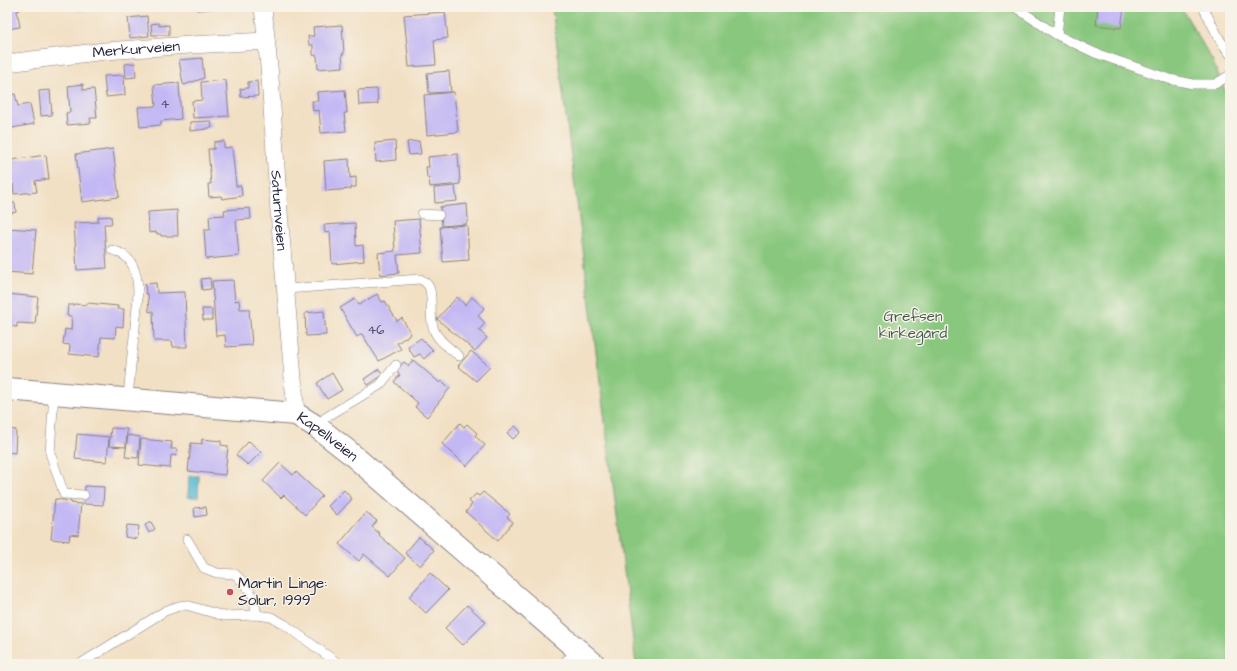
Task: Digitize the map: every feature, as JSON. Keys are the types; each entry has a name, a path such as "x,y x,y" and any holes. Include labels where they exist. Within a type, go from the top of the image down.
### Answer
{"street":[{"name":"Saturnveien","path":"267,17 266,41 296,414"},
{"name":"Merkurveien","path":"7,63 111,51 266,41"},
{"name":"Kapellveien","path":"7,389 296,414 317,427 360,462 578,660"}],"lane":[{"path":"1014,7 1057,35 1095,53 1169,79 1193,84 1215,84 1230,76"},
{"path":"1057,35 1060,7"},
{"path":"1203,7 1220,40 1230,54"},
{"path":"422,214 440,215"},
{"path":"112,250 124,255 131,263 137,279 136,309 128,399"},
{"path":"286,289 420,279 425,281 429,287 431,322 434,331 439,338 459,356"},
{"path":"317,427 325,418 380,385 396,365"},
{"path":"54,394 50,453 64,494 84,495"},
{"path":"187,539 204,568 217,573 235,574 243,582 253,596 257,615"},
{"path":"80,664 165,610 186,605 224,616 257,615 271,617 339,664"}],"green space":[{"name":"Grefsen kirkegård","path":"552,7 1181,7 1212,60 1225,91 1230,95 1230,664 636,664"}],"water":[{"path":"189,476 199,476 198,497 188,497"}],"building":[{"path":"7,7 20,7 20,10 17,11 20,27 7,29"},
{"path":"78,7 105,7 105,8 79,11"},
{"path":"197,7 221,7 221,8 197,10"},
{"path":"1098,7 1124,7 1121,28 1096,25"},
{"path":"445,12 448,38 434,40 436,65 409,67 404,15"},
{"path":"147,16 149,36 130,38 128,18"},
{"path":"159,23 159,26 169,25 169,35 152,35 151,24"},
{"path":"342,25 344,54 342,54 343,67 318,69 317,56 313,55 313,45 309,45 308,36 314,36 313,27"},
{"path":"202,58 204,78 184,85 179,60"},
{"path":"135,63 136,77 126,78 125,64"},
{"path":"449,71 451,92 429,93 427,73"},
{"path":"124,75 125,95 106,97 104,76"},
{"path":"226,80 229,116 193,118 192,101 202,100 201,82"},
{"path":"257,81 258,96 241,97 240,89 248,88 248,82"},
{"path":"179,83 181,119 161,121 161,125 140,127 138,107 156,106 154,85"},
{"path":"83,84 83,90 94,89 97,118 90,118 91,123 67,125 66,113 70,112 68,86"},
{"path":"377,89 378,104 359,105 358,90"},
{"path":"50,90 52,115 41,116 39,91"},
{"path":"345,90 347,113 344,113 346,131 321,133 319,110 313,111 312,101 318,101 317,92"},
{"path":"454,92 458,132 427,135 424,95"},
{"path":"15,94 18,106 30,104 34,124 7,129 7,95"},
{"path":"211,121 212,128 190,131 190,122"},
{"path":"224,141 224,148 232,147 236,186 241,186 242,196 222,199 221,196 209,197 208,184 211,184 208,149 214,149 214,142"},
{"path":"395,141 396,160 376,162 375,143"},
{"path":"419,141 421,154 409,155 407,142"},
{"path":"113,149 119,197 82,202 76,154"},
{"path":"458,154 460,184 430,187 426,167 429,167 428,157"},
{"path":"46,155 49,179 35,181 37,192 14,194 9,169 12,169 11,160"},
{"path":"349,159 350,178 356,177 356,187 351,187 351,189 326,191 324,161"},
{"path":"455,186 457,201 435,203 434,188"},
{"path":"7,195 9,195 10,203 15,203 16,212 11,214 7,214"},
{"path":"467,204 468,219 466,224 442,226 440,207"},
{"path":"250,208 251,219 236,220 239,256 206,259 204,230 210,230 209,216 225,215 224,210"},
{"path":"177,210 178,236 161,236 161,234 157,234 157,232 149,233 148,212"},
{"path":"111,216 112,224 104,224 107,268 77,270 74,223 98,222 98,217"},
{"path":"419,219 422,253 397,255 399,273 380,275 378,253 395,251 393,221"},
{"path":"355,223 356,246 363,245 364,261 332,264 330,232 325,233 324,225"},
{"path":"467,225 469,260 443,262 440,227"},
{"path":"7,228 36,230 32,274 7,272"},
{"path":"210,278 211,289 202,290 201,279"},
{"path":"233,280 235,301 239,300 240,309 249,309 252,345 226,347 225,335 216,336 212,281"},
{"path":"156,283 157,293 185,292 187,347 173,347 172,341 154,341 153,311 149,312 148,294 146,294 145,284"},
{"path":"7,294 38,297 35,324 17,323 17,327 7,326"},
{"path":"377,294 382,302 385,301 397,321 402,318 411,334 397,343 401,349 379,361 362,334 357,337 340,308 355,299 359,305"},
{"path":"457,297 465,305 472,297 484,308 478,316 485,323 479,330 487,338 475,351 437,319"},
{"path":"87,303 118,306 117,309 124,309 123,327 116,326 115,338 101,337 99,357 69,354 70,345 63,344 65,329 71,330 72,316 67,316 68,305 87,305"},
{"path":"202,309 212,309 212,320 203,320"},
{"path":"324,311 326,335 306,336 305,313"},
{"path":"421,338 433,350 424,359 420,354 414,357 408,347"},
{"path":"471,351 490,367 476,381 458,366"},
{"path":"413,360 440,383 442,381 450,388 427,417 415,407 418,403 394,382 400,375 396,371 404,362 409,366"},
{"path":"379,369 383,375 368,385 364,379"},
{"path":"332,373 342,390 327,399 317,383"},
{"path":"7,422 9,423 8,429 16,430 15,453 7,452"},
{"path":"460,423 464,427 467,424 477,433 475,436 485,445 467,466 442,444"},
{"path":"515,426 521,432 513,439 507,433"},
{"path":"111,428 127,429 126,447 109,446"},
{"path":"77,434 109,437 107,462 75,459"},
{"path":"128,435 140,437 138,458 125,457"},
{"path":"141,439 172,442 171,449 177,449 176,456 171,455 170,468 139,465"},
{"path":"202,439 221,441 221,445 228,446 225,475 188,471 191,443 202,444"},
{"path":"249,441 261,452 248,465 236,455"},
{"path":"280,463 293,475 296,472 322,496 305,515 284,495 281,498 263,481"},
{"path":"85,486 104,487 103,505 83,504"},
{"path":"7,489 10,490 8,510 7,510"},
{"path":"344,490 352,499 337,515 328,506"},
{"path":"483,492 510,514 507,517 513,522 498,541 466,512 472,504 469,501 476,494 479,496"},
{"path":"55,499 81,504 78,535 70,534 69,541 51,539"},
{"path":"206,507 207,515 195,517 194,508"},
{"path":"366,512 377,521 372,527 405,558 390,576 364,554 359,561 339,544"},
{"path":"151,522 155,529 149,533 145,525"},
{"path":"127,525 139,526 137,539 125,537"},
{"path":"419,537 434,550 420,566 405,553"},
{"path":"430,573 448,590 426,613 409,597"},
{"path":"467,605 486,622 463,645 445,628"}],"place":[{"name":"Martin Linge: Solur, 1999","path":"230,592"}]}
